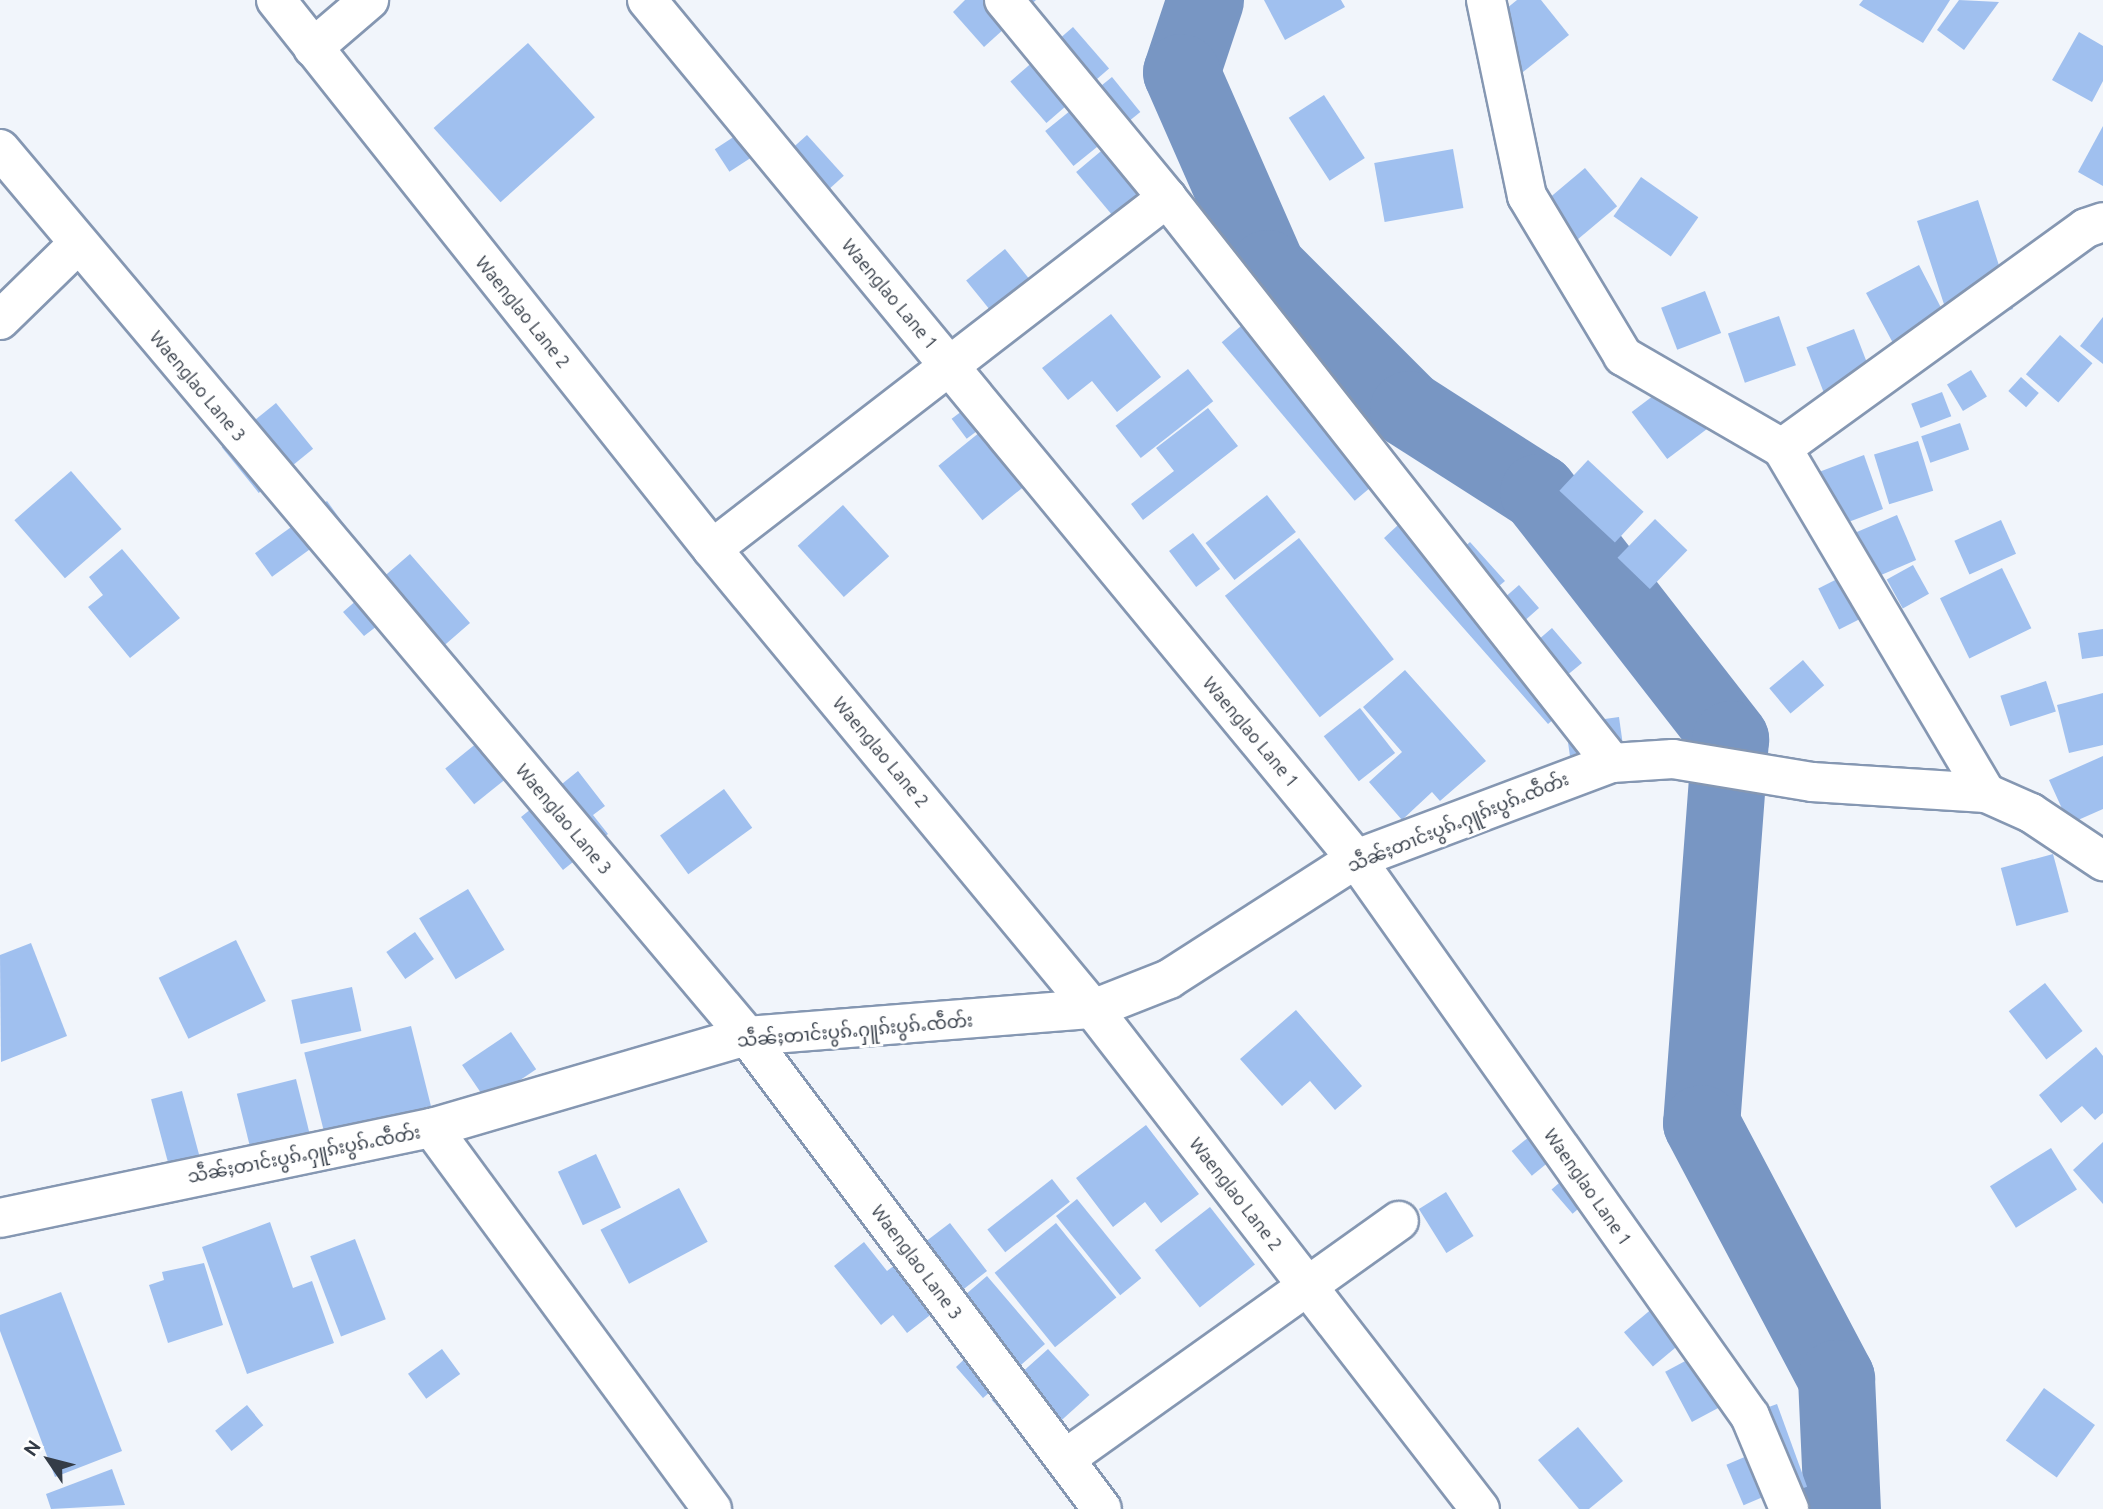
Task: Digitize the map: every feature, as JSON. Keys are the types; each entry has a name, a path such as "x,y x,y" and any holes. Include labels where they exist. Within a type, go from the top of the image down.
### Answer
{"street":[{"name":"Waenglao Lane 2","path":"276,0 712,549 1093,1009 1480,1509"},
{"path":"313,48 369,0"},
{"name":"Waenglao Lane 1","path":"647,0 1356,859 1750,1416 1789,1509"},
{"path":"1004,0 1167,198 1612,763"},
{"path":"1486,0 1527,196 1623,356 1782,448 1986,793 2031,813 2103,861"},
{"name":"Waenglao Lane 3","path":"0,149 747,1036 1102,1509"},
{"path":"712,549 1167,198"},
{"path":"1782,448 2086,228 2103,222"},
{"path":"0,320 78,244"},
{"name":"သဵၼ်ႈတၢင်းပွၵ်ႉႁူၵ်းပွၵ်ႉၸဵတ်း","path":"0,1217 432,1128 747,1036 1093,1009 1169,979 1356,859 1612,763 1673,760 1812,782 1986,793"},
{"path":"432,1128 712,1509"},
{"path":"1065,1459 1309,1289 1399,1222"}],"building":[{"path":"965,0 1036,0 984,47 953,12"},
{"path":"1264,0 1341,0 1345,7 1285,40"},
{"path":"1517,0 1541,0 1569,35 1523,72 1486,25"},
{"path":"1863,0 1950,0 1923,43 1859,5"},
{"path":"1959,0 1999,2 1964,50 1937,30"},
{"path":"1073,27 1109,69 1046,123 1010,81"},
{"path":"2079,32 2103,46 2103,81 2092,102 2052,80"},
{"path":"528,43 595,117 501,202 434,128"},
{"path":"1112,77 1140,112 1073,166 1045,131"},
{"path":"1324,95 1365,158 1330,181 1289,118"},
{"path":"755,123 770,146 729,172 715,149"},
{"path":"2103,126 2103,186 2078,172"},
{"path":"807,135 844,176 810,207 773,166"},
{"path":"1119,136 1166,192 1123,228 1076,172"},
{"path":"1453,149 1463,208 1385,222 1374,163"},
{"path":"1585,168 1617,206 1570,246 1538,207"},
{"path":"1641,177 1698,217 1671,256 1613,216"},
{"path":"1978,200 2013,309 1952,329 1917,221"},
{"path":"1005,249 1033,284 994,315 966,280"},
{"path":"1919,265 1952,329 1900,356 1866,293"},
{"path":"1705,291 1721,333 1677,350 1661,308"},
{"path":"1260,310 1393,469 1355,501 1222,342"},
{"path":"1111,314 1161,377 1117,412 1092,381 1068,400 1042,368"},
{"path":"1779,316 1796,365 1745,383 1728,334"},
{"path":"2103,317 2103,364 2080,346"},
{"path":"1854,329 1875,384 1828,402 1806,347"},
{"path":"2060,335 2092,363 2058,402 2026,374"},
{"path":"1188,369 1213,401 1141,458 1116,426"},
{"path":"1971,370 1987,397 1963,411 1947,384"},
{"path":"1686,371 1722,418 1667,459 1632,412"},
{"path":"2021,377 2039,393 2026,407 2008,391"},
{"path":"1942,392 1951,416 1921,428 1911,404"},
{"path":"978,399 993,419 967,439 952,419"},
{"path":"276,403 313,449 259,493 222,447"},
{"path":"1208,408 1238,446 1143,520 1131,504 1174,471 1156,448"},
{"path":"1960,423 1969,449 1930,463 1921,436"},
{"path":"985,428 1029,482 982,520 938,466"},
{"path":"1918,441 1933,491 1889,504 1874,454"},
{"path":"1864,455 1883,509 1814,535 1811,475"},
{"path":"1588,460 1644,512 1615,543 1559,491"},
{"path":"71,471 122,529 65,578 14,520"},
{"path":"1267,495 1296,532 1234,580 1206,543"},
{"path":"327,501 344,524 272,577 255,553"},
{"path":"843,505 889,556 844,597 798,546"},
{"path":"1412,512 1452,558 1470,542 1505,581 1486,597 1495,606 1519,585 1539,608 1515,629 1530,647 1552,628 1582,663 1560,681 1577,699 1548,724 1384,538"},
{"path":"1897,515 1916,560 1868,580 1849,535"},
{"path":"1655,519 1687,550 1650,589 1617,558"},
{"path":"2001,520 2016,554 1969,575 1954,541"},
{"path":"1193,533 1220,569 1196,587 1169,551"},
{"path":"1299,538 1394,659 1320,717 1225,596"},
{"path":"122,549 180,618 130,658 88,607 103,595 89,577"},
{"path":"410,554 470,623 416,670 377,626 364,636 343,612"},
{"path":"1913,565 1929,594 1903,608 1887,580"},
{"path":"2002,568 2031,628 1969,658 1940,598"},
{"path":"1845,575 1866,616 1839,630 1818,589"},
{"path":"2103,629 2103,656 2082,659 2078,633"},
{"path":"1803,660 1824,685 1791,714 1769,688"},
{"path":"1405,670 1486,761 1440,801 1432,792 1402,820 1369,782 1402,752 1363,707"},
{"path":"2046,681 2056,711 2010,726 2000,696"},
{"path":"2103,693 2103,745 2069,753 2057,705"},
{"path":"1360,708 1395,753 1359,781 1324,736"},
{"path":"1619,717 1624,753 1571,760 1566,725"},
{"path":"488,734 517,770 474,804 445,769"},
{"path":"2103,756 2103,809 2069,824 2049,780"},
{"path":"578,771 605,806 593,815 608,834 563,870 521,817"},
{"path":"724,789 752,828 688,874 660,835"},
{"path":"2053,854 2069,912 2016,926 2001,868"},
{"path":"468,889 505,950 456,979 419,918"},
{"path":"415,932 434,959 405,979 386,952"},
{"path":"236,940 266,1001 189,1039 159,978"},
{"path":"31,943 67,1036 1,1062 0,955"},
{"path":"2045,983 2083,1031 2046,1059 2009,1011"},
{"path":"352,987 361,1031 301,1044 291,1000"},
{"path":"1296,1010 1362,1086 1335,1110 1310,1081 1282,1106 1240,1059"},
{"path":"411,1026 434,1119 327,1146 304,1053"},
{"path":"511,1032 536,1069 487,1102 462,1065"},
{"path":"2096,1047 2103,1056 2103,1113 2095,1120 2082,1106 2061,1123 2039,1095"},
{"path":"296,1079 314,1151 255,1166 237,1094"},
{"path":"182,1091 203,1168 172,1177 151,1099"},
{"path":"1146,1125 1199,1194 1161,1223 1145,1202 1113,1227 1076,1178"},
{"path":"1535,1132 1555,1157 1532,1176 1512,1151"},
{"path":"2103,1142 2103,1204 2073,1170"},
{"path":"2051,1148 2077,1190 2016,1228 1990,1186"},
{"path":"596,1154 621,1207 583,1225 558,1172"},
{"path":"1581,1164 1602,1188 1573,1214 1552,1190"},
{"path":"1052,1179 1070,1202 1005,1252 987,1229"},
{"path":"679,1188 708,1242 629,1284 600,1230"},
{"path":"1446,1192 1474,1236 1446,1253 1419,1209"},
{"path":"1077,1199 1141,1278 1120,1295 1056,1216"},
{"path":"1210,1207 1255,1265 1200,1308 1155,1250"},
{"path":"270,1222 293,1288 312,1281 334,1343 247,1374 202,1247"},
{"path":"950,1223 987,1271 907,1333 893,1315 881,1325 834,1266 864,1242 887,1271"},
{"path":"1056,1223 1116,1298 1055,1347 995,1273"},
{"path":"355,1239 386,1319 341,1336 310,1256"},
{"path":"204,1263 223,1325 168,1343 149,1285 164,1280 162,1272"},
{"path":"987,1276 1045,1344 983,1398 956,1367 974,1350 943,1314"},
{"path":"1673,1291 1702,1325 1653,1367 1624,1332"},
{"path":"61,1292 122,1451 55,1477 0,1331 0,1315"},
{"path":"442,1349 460,1374 426,1399 408,1374"},
{"path":"1048,1349 1089,1395 1033,1446 992,1400"},
{"path":"1704,1351 1731,1401 1692,1422 1665,1372"},
{"path":"2044,1388 2095,1425 2057,1478 2006,1441"},
{"path":"1777,1404 1807,1487 1777,1498 1747,1415"},
{"path":"247,1405 263,1425 231,1451 215,1431"},
{"path":"1578,1427 1623,1481 1589,1509 1579,1509 1538,1460"},
{"path":"1754,1453 1771,1494 1744,1505 1726,1465"},
{"path":"112,1469 125,1505 51,1509 46,1494"}],"waterway":[{"path":"1205,0 1181,72 1267,268 1408,409 1538,492 1730,739 1701,1123 1836,1378 1842,1509"}]}
